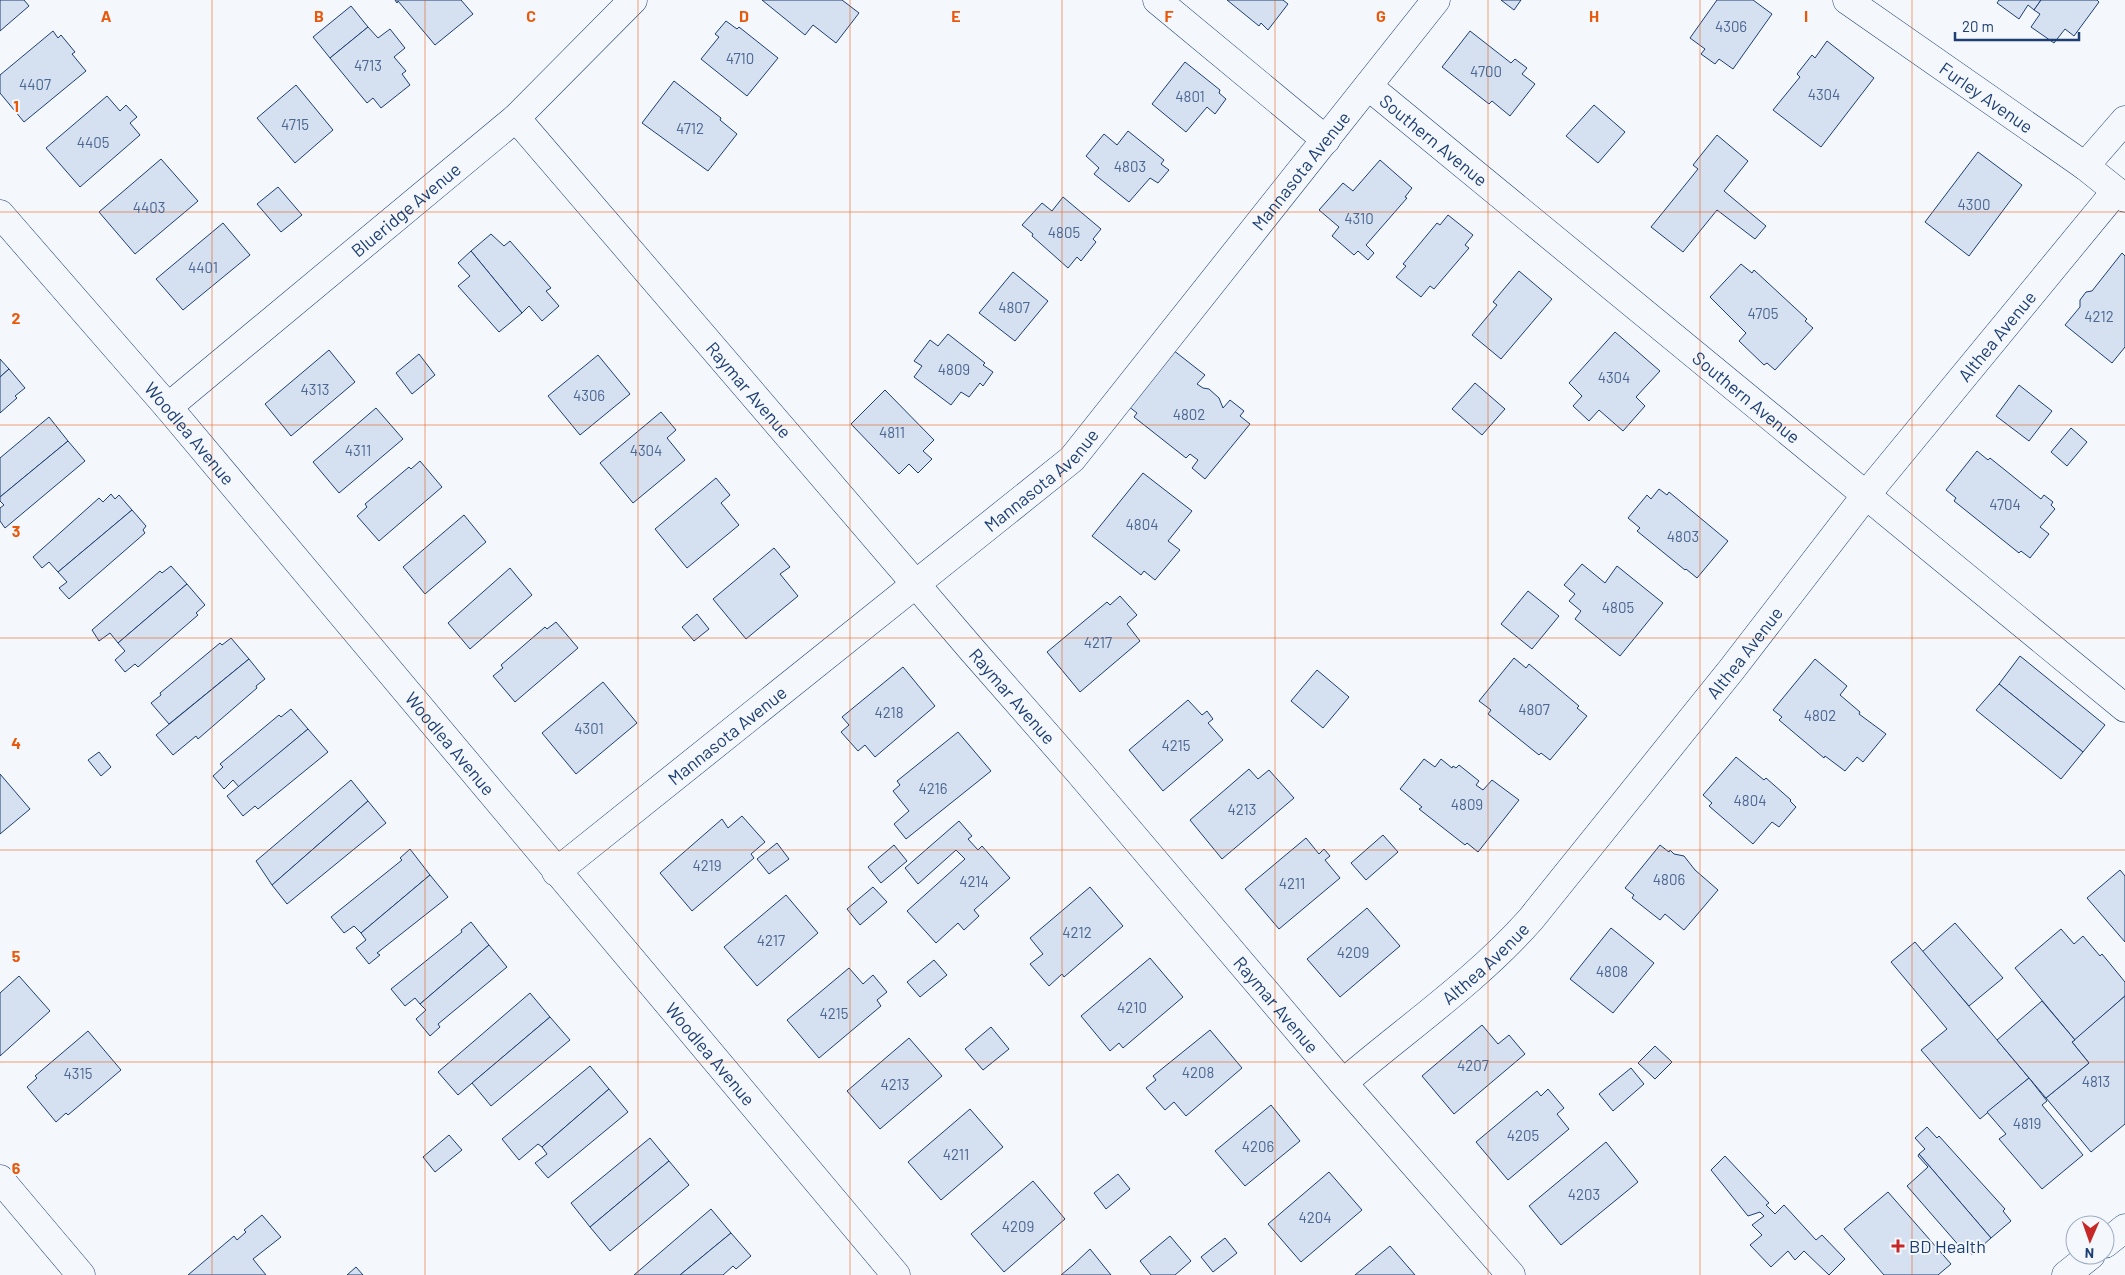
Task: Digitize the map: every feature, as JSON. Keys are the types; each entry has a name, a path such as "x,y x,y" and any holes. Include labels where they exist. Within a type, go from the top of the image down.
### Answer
{"street":[{"name":"Blueridge Avenue","path":"168,407 516,118 633,0"},
{"path":"1157,0 1326,140"},
{"name":"Mannasota Avenue","path":"556,872 1072,459 1436,0"},
{"name":"Furley Avenue","path":"1847,0 2085,166 2121,195"},
{"name":"Southern Avenue","path":"1368,86 2125,708"},
{"name":"Raymar Avenue","path":"516,118 1079,772 1343,1083 1510,1275"},
{"path":"2085,166 2125,120"},
{"name":"Althea Avenue","path":"1343,1083 1482,966 1526,925 1732,669 1866,495 2121,195"},
{"name":"Woodlea Avenue","path":"0,214 168,407 556,872 896,1275"},
{"path":"0,1179 81,1275"},
{"path":"2115,1236 2125,1228"},
{"path":"2066,1275 2078,1265"}],"building":[{"path":"0,0 24,0 29,6 0,31"},
{"path":"395,0 461,0 473,14 435,45 398,1 397,3"},
{"path":"762,0 842,0 859,13 836,43 813,25 805,35"},
{"path":"1227,0 1283,0 1288,4 1268,30 1261,23 1259,26"},
{"path":"1501,0 1521,0 1514,10"},
{"path":"1717,0 1753,0 1772,14 1733,69 1719,59 1715,64 1701,54 1705,49 1690,38"},
{"path":"1999,0 2041,0 2034,10 2028,5 2019,19 1997,3"},
{"path":"2041,0 2097,0 2099,2 2074,36 2065,29 2054,43 2031,27 2040,14 2034,10"},
{"path":"351,6 368,27 330,58 313,37"},
{"path":"726,21 737,29 739,27 778,58 747,96 701,59 719,37 715,34"},
{"path":"368,27 378,38 390,29 405,48 394,57 406,71 402,74 410,85 381,108 373,98 367,103 330,58"},
{"path":"53,31 58,38 61,35 75,52 72,54 86,71 24,122 0,93 0,75"},
{"path":"1470,31 1511,63 1515,59 1527,68 1522,74 1535,84 1510,116 1492,101 1489,104 1442,67"},
{"path":"1827,41 1874,78 1821,147 1773,110 1800,77 1797,74 1812,55 1815,58"},
{"path":"1185,62 1220,90 1219,93 1226,99 1215,114 1207,107 1186,132 1152,104"},
{"path":"674,81 721,118 720,120 737,134 708,171 642,123"},
{"path":"296,85 333,130 295,163 257,118"},
{"path":"107,96 120,111 126,105 137,117 130,123 140,135 80,187 46,148"},
{"path":"1594,105 1625,132 1598,163 1566,136"},
{"path":"1128,131 1164,160 1161,164 1169,170 1158,183 1150,178 1129,202 1094,174 1099,168 1086,156 1104,134 1117,145"},
{"path":"1717,135 1748,161 1724,191 1766,226 1755,239 1717,210 1683,252 1651,227 1698,169 1693,165"},
{"path":"1978,152 2022,185 1969,256 1925,222"},
{"path":"161,159 198,201 135,254 99,212"},
{"path":"1380,160 1412,188 1405,197 1407,198 1366,245 1374,253 1368,260 1358,251 1354,255 1332,236 1339,227 1319,210 1343,183 1353,191"},
{"path":"278,187 302,215 281,232 257,204"},
{"path":"1063,197 1101,229 1093,239 1096,242 1081,261 1077,257 1068,268 1022,225 1042,203 1052,211"},
{"path":"1448,215 1473,235 1465,245 1469,248 1434,289 1430,286 1421,297 1396,277 1406,266 1403,264 1437,223 1440,225"},
{"path":"223,223 250,255 183,310 156,279"},
{"path":"491,234 504,246 510,241 551,288 546,291 559,306 542,321 529,306 522,313 471,251"},
{"path":"471,251 522,313 499,332 458,286 470,276 458,263"},
{"path":"2122,253 2125,256 2125,347 2112,363 2065,325 2080,307 2080,300 2086,292 2092,291"},
{"path":"1741,264 1752,273 1754,270 1807,319 1805,321 1813,328 1775,370 1767,363 1764,365 1739,341 1746,333 1710,297"},
{"path":"1519,271 1552,299 1501,359 1472,335 1497,305 1493,302"},
{"path":"1013,272 1048,301 1015,341 979,313"},
{"path":"1615,332 1660,371 1636,397 1645,406 1623,431 1599,410 1589,421 1573,406 1582,396 1569,383"},
{"path":"948,334 985,363 983,365 993,372 983,386 980,383 969,397 961,392 951,405 914,377 922,366 914,361 930,340 938,346"},
{"path":"329,350 355,382 291,436 265,404"},
{"path":"1173,350 1205,375 1197,384 1209,389 1219,398 1223,408 1230,400 1244,411 1240,416 1250,424 1205,479 1192,468 1198,460 1190,454 1186,458 1134,417 1137,413 1128,406"},
{"path":"419,354 435,375 412,394 396,373"},
{"path":"598,355 630,394 580,435 548,396"},
{"path":"0,359 9,369 0,377"},
{"path":"9,369 25,388 0,413 0,377"},
{"path":"1475,383 1505,409 1482,435 1452,409"},
{"path":"2019,385 2052,411 2029,441 1996,416"},
{"path":"885,390 934,440 923,451 932,459 918,473 909,464 899,474 851,424"},
{"path":"376,408 403,439 339,493 313,462"},
{"path":"661,412 676,430 667,438 685,460 633,503 600,463"},
{"path":"49,417 68,441 0,497 0,458"},
{"path":"2071,428 2087,442 2067,466 2051,452"},
{"path":"68,441 85,461 5,528 0,521 0,508 4,505 0,501 0,497"},
{"path":"1977,451 1988,460 1990,458 2041,499 2044,495 2053,502 2051,505 2055,509 2040,527 2049,534 2030,558 2021,551 2019,553 1954,501 1956,498 1946,490"},
{"path":"420,461 442,487 379,541 357,516 367,507 365,504 409,467 411,469"},
{"path":"1143,473 1192,511 1168,541 1180,550 1155,580 1144,571 1141,575 1092,536"},
{"path":"716,478 730,495 721,503 739,525 687,568 655,529"},
{"path":"1659,489 1667,495 1669,492 1728,541 1697,578 1637,531 1640,528 1628,518 1647,495 1651,499"},
{"path":"111,494 115,499 119,495 132,510 58,572 49,562 42,568 33,557 99,498 103,502"},
{"path":"132,510 146,526 143,530 145,533 69,599 59,588 67,582 58,572"},
{"path":"464,515 486,542 425,594 403,567"},
{"path":"774,548 790,567 780,574 798,596 746,639 713,599"},
{"path":"1582,564 1605,583 1617,566 1663,603 1620,656 1575,619 1581,611 1569,601 1575,594 1564,585"},
{"path":"171,566 187,584 118,643 110,633 99,641 92,630 160,571 162,573"},
{"path":"510,568 532,595 470,649 448,623"},
{"path":"187,584 205,605 196,613 198,615 138,667 135,664 125,672 115,660 125,651 118,643"},
{"path":"1528,591 1559,616 1532,649 1501,624"},
{"path":"1120,596 1137,615 1127,624 1140,641 1080,692 1047,652 1107,602 1110,605"},
{"path":"697,614 709,629 694,641 682,627"},
{"path":"556,622 578,648 515,702 493,676 503,668 501,665 545,627 547,629"},
{"path":"231,638 249,659 169,724 151,703 161,695 160,693 220,643 222,645"},
{"path":"2020,656 2105,725 2083,752 1999,684"},
{"path":"1514,658 1526,668 1529,664 1579,706 1577,708 1587,716 1550,760 1541,753 1539,755 1488,714 1491,710 1479,701"},
{"path":"249,659 265,679 198,739 196,736 173,755 156,735"},
{"path":"1815,659 1847,686 1840,695 1860,712 1859,714 1886,734 1863,762 1857,757 1845,771 1825,756 1824,758 1779,720 1782,717 1773,710"},
{"path":"903,667 935,706 875,757 865,745 858,751 841,732 849,725 842,717"},
{"path":"1317,670 1349,697 1323,728 1291,701"},
{"path":"603,682 637,723 576,774 542,733"},
{"path":"1999,684 2083,752 2061,779 1976,710"},
{"path":"1188,700 1202,715 1207,711 1213,719 1208,723 1223,740 1163,791 1129,750"},
{"path":"291,709 308,729 239,787 233,780 224,789 213,776 223,767 220,764 279,715 281,717"},
{"path":"308,729 328,752 258,809 255,806 243,816 227,796"},
{"path":"958,732 991,771 906,839 894,824 909,811 893,791 900,785 897,781"},
{"path":"99,752 111,767 101,776 88,760"},
{"path":"1736,757 1764,780 1766,778 1791,800 1796,807 1779,827 1772,822 1753,844 1709,806 1712,803 1703,795"},
{"path":"1424,759 1435,767 1441,759 1452,768 1453,766 1456,768 1459,765 1479,781 1476,785 1483,790 1492,780 1519,800 1478,852 1467,843 1465,845 1419,809 1422,807 1400,789"},
{"path":"1249,769 1258,779 1269,770 1294,798 1222,859 1190,820"},
{"path":"0,774 30,809 0,834"},
{"path":"351,780 368,801 272,885 256,861"},
{"path":"368,801 386,823 287,904 272,885"},
{"path":"742,816 765,842 751,854 754,858 692,911 660,873 722,819 728,828"},
{"path":"959,821 972,836 968,839 978,850 982,846 1010,878 974,910 979,916 964,930 958,923 936,943 907,911 965,859 956,850 918,884 905,868"},
{"path":"1383,835 1398,852 1366,880 1351,863"},
{"path":"1306,838 1319,854 1324,849 1330,856 1325,860 1340,878 1279,929 1245,889"},
{"path":"777,843 789,859 769,874 757,859"},
{"path":"894,845 907,861 881,883 868,867"},
{"path":"1660,845 1669,852 1670,850 1674,854 1684,856 1695,870 1718,890 1684,930 1665,914 1660,920 1632,898 1634,895 1625,888"},
{"path":"410,849 430,875 361,933 354,926 344,933 331,917 402,860 400,858"},
{"path":"2120,870 2125,876 2125,942 2087,898"},
{"path":"430,875 448,897 377,953 380,955 369,964 356,948 366,940 361,933"},
{"path":"873,887 887,902 860,925 847,909"},
{"path":"1090,887 1123,926 1064,977 1062,974 1049,986 1030,964 1043,954 1030,938"},
{"path":"786,895 818,933 757,986 724,947"},
{"path":"1367,908 1400,946 1340,997 1307,959"},
{"path":"471,922 489,945 420,1004 415,998 405,1006 391,989 462,932 461,930"},
{"path":"1955,923 2003,978 1969,1006 1922,952"},
{"path":"1611,928 1654,963 1613,1013 1570,979"},
{"path":"2061,929 2074,944 2083,936 2100,956 2102,954 2125,982 2125,996 2075,1040 2015,968"},
{"path":"1915,942 2029,1078 1980,1119 1921,1050 1947,1029 1891,962"},
{"path":"489,945 507,967 438,1024 440,1027 430,1036 416,1019 426,1010 420,1004"},
{"path":"1150,958 1183,997 1123,1048 1119,1043 1110,1051 1081,1016"},
{"path":"934,960 947,975 920,997 907,982"},
{"path":"849,968 863,984 873,975 887,992 877,1000 881,1006 819,1058 787,1020"},
{"path":"19,976 50,1011 0,1056 0,993"},
{"path":"530,993 550,1017 458,1095 438,1072"},
{"path":"2125,996 2125,1124 2091,1152 2046,1098 2089,1063 2072,1042"},
{"path":"2042,1001 2075,1040 2072,1042 2089,1063 2046,1098 1997,1040"},
{"path":"550,1017 570,1040 491,1106 472,1083"},
{"path":"1482,1025 1498,1044 1509,1035 1525,1054 1454,1114 1422,1076"},
{"path":"991,1027 1009,1049 983,1070 965,1049"},
{"path":"1210,1030 1242,1068 1186,1116 1174,1102 1165,1110 1146,1088 1156,1080 1153,1076"},
{"path":"88,1031 121,1070 68,1115 66,1113 56,1122 27,1087 37,1078 35,1076"},
{"path":"909,1038 942,1076 880,1129 847,1091"},
{"path":"1655,1046 1672,1062 1655,1079 1638,1063"},
{"path":"590,1066 609,1089 542,1147 538,1144 519,1160 502,1139"},
{"path":"1631,1068 1644,1084 1613,1111 1599,1094"},
{"path":"2029,1078 2047,1101 2042,1105 2083,1155 2042,1189 1999,1139 2006,1134 1987,1112"},
{"path":"609,1089 628,1112 548,1178 535,1163 547,1154 542,1147"},
{"path":"1548,1089 1564,1108 1557,1114 1569,1129 1508,1180 1476,1142 1537,1091 1541,1096"},
{"path":"1271,1105 1300,1141 1245,1186 1215,1151"},
{"path":"970,1109 1003,1147 941,1200 908,1162"},
{"path":"1927,1127 1937,1138 1939,1136 2005,1209 2003,1211 2011,1221 1991,1238 1919,1154 1925,1149 1915,1138"},
{"path":"449,1135 462,1150 435,1172 423,1157"},
{"path":"650,1138 669,1161 590,1227 571,1203"},
{"path":"1606,1142 1638,1182 1561,1245 1529,1206"},
{"path":"1919,1154 1991,1238 1972,1255 1964,1246 1961,1248 1907,1186 1928,1167 1918,1156"},
{"path":"1725,1156 1769,1203 1766,1205 1775,1214 1784,1205 1816,1240 1822,1235 1845,1259 1829,1275 1804,1251 1795,1260 1788,1251 1771,1267 1750,1245 1762,1235 1752,1225 1764,1216 1760,1212 1748,1216 1711,1170"},
{"path":"669,1161 689,1185 610,1251 590,1227"},
{"path":"1329,1172 1362,1210 1301,1262 1268,1224"},
{"path":"1118,1174 1130,1189 1106,1209 1094,1193"},
{"path":"1033,1181 1065,1219 1004,1272 971,1234"},
{"name":"BD Health","path":"1888,1192 1951,1264 1938,1275 1884,1275 1844,1229"},
{"path":"711,1209 731,1233 680,1275 634,1275"},
{"path":"262,1215 281,1237 253,1259 266,1275 188,1275 234,1236 237,1240 246,1232 244,1230"},
{"path":"731,1233 751,1256 736,1269 733,1266 723,1275 680,1275"},
{"path":"1170,1236 1191,1261 1175,1275 1151,1275 1140,1261"},
{"path":"1225,1238 1237,1253 1213,1272 1201,1257"},
{"path":"1390,1246 1415,1275 1355,1275"},
{"path":"1090,1249 1111,1275 1061,1275 1073,1265"},
{"path":"356,1267 363,1275 347,1275"}],"place":[{"name":"BD Health","path":"1898,1246"}]}
